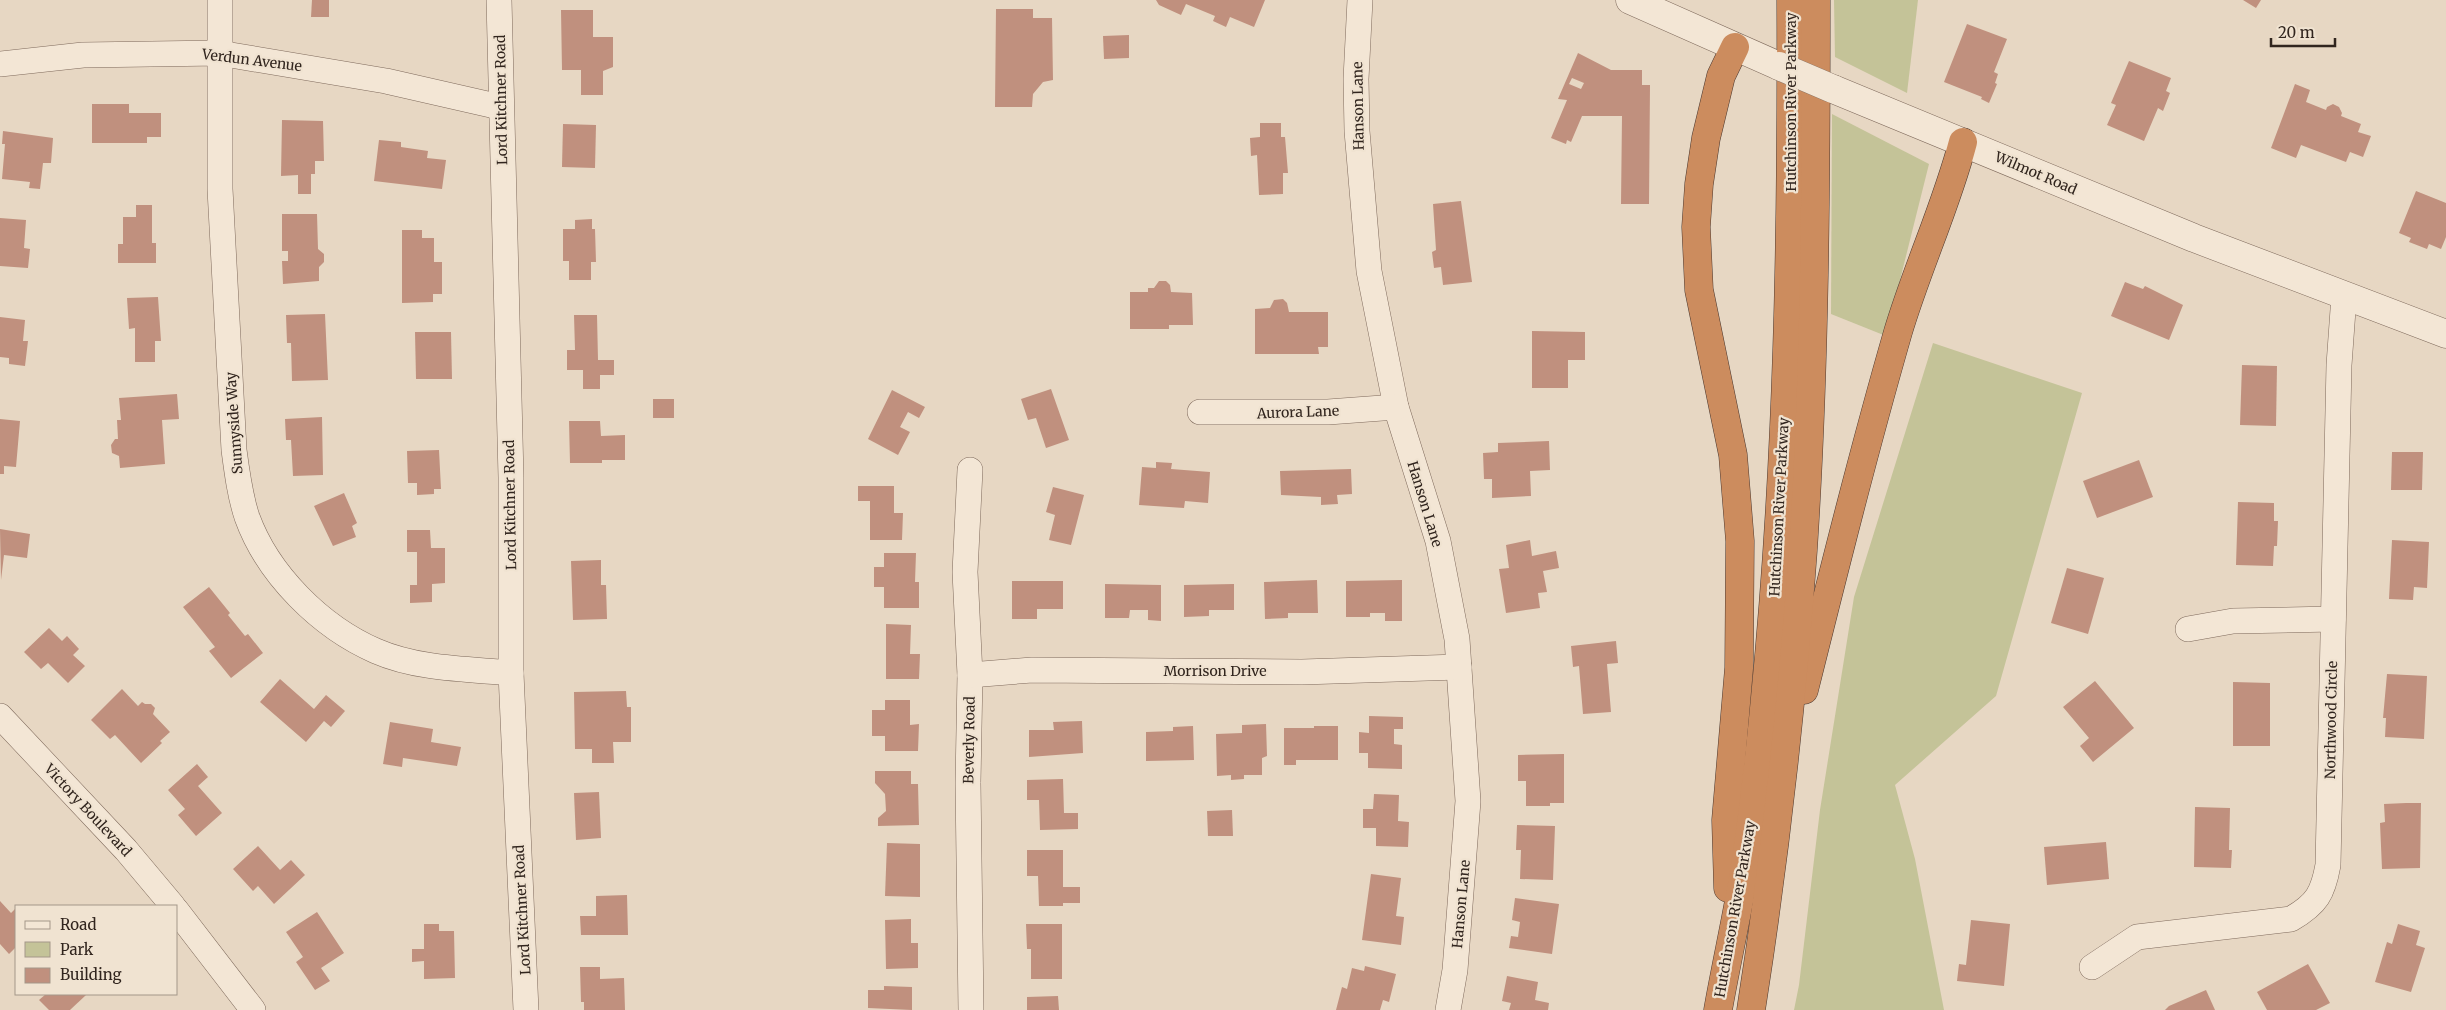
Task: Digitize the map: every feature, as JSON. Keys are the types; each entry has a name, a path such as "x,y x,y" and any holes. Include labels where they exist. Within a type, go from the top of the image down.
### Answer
{"highway":[{"name":"Hutchinson River Parkway","path":"1718,1010 1741,890 1751,816 1765,698 1778,543 1787,338 1792,99 1791,0"},
{"name":"Hutchinson River Parkway","path":"1751,1010 1768,901 1782,778 1803,551 1814,290 1816,0"},
{"path":"1730,943 1726,820 1739,668 1739,533 1733,455 1701,300 1696,227 1699,184 1706,138 1721,76 1734,47"},
{"path":"1782,778 1841,542 1898,331 1956,170 1963,142"}],"street":[{"name":"Sunnyside Way","path":"220,0 220,190 234,441 240,491 248,519 267,556 291,589 316,613 348,636 377,652 412,662 511,673"},
{"name":"Lord Kitchner Road","path":"499,0 500,107 511,478 511,673 526,1010"},
{"name":"Hanson Lane","path":"1360,0 1356,79 1363,202 1375,308 1396,407 1438,541 1454,620 1459,667 1468,801 1455,970 1448,1010"},
{"name":"Wilmot Road","path":"1630,0 1833,89 2194,238 2446,334"},
{"name":"Verdun Avenue","path":"0,64 83,55 220,53 386,81 500,107"},
{"name":"Northwood Circle","path":"2092,968 2137,937 2292,919 2312,905 2320,896 2325,884 2328,865 2339,365 2344,296"},
{"name":"Aurora Lane","path":"1200,412 1319,412 1396,407"},
{"name":"Beverly Road","path":"970,470 965,572 970,675 968,783 971,1010"},
{"path":"2188,628 2233,621 2333,619"},
{"name":"Morrison Drive","path":"970,675 1032,670 1302,672 1459,667"},
{"name":"Victory Boulevard","path":"0,716 126,850 172,905"},
{"path":"178,913 253,1010"}],"green space":[{"path":"1834,0 1918,0 1907,93 1835,57"},
{"path":"1832,114 1929,164 1886,336 1831,314"},
{"path":"1933,343 2082,393 1996,696 1895,785 1915,859 1944,1010 1794,1010 1799,985 1820,810 1854,597"}],"building":[{"path":"312,0 329,0 329,17 311,17"},
{"path":"1156,0 1265,0 1254,27 1230,17 1226,27 1213,21 1215,16 1186,4 1181,15 1159,5"},
{"path":"2243,0 2261,0 2256,8"},
{"path":"996,9 1033,9 1033,18 1052,18 1053,80 1043,82 1033,94 1032,107 995,107"},
{"path":"561,10 593,10 593,37 613,37 613,67 603,71 603,95 581,95 581,70 562,70"},
{"path":"1967,24 2007,39 1994,72 1998,74 1995,83 1997,84 1989,103 1981,99 1982,97 1944,82"},
{"path":"1129,35 1129,58 1104,59 1103,36"},
{"path":"1578,53 1611,70 1642,70 1642,85 1650,85 1649,204 1621,204 1622,116 1582,116 1571,142 1567,140 1566,144 1551,138 1567,100 1558,99","holes":["1572,78 1584,83 1581,89 1569,84"]},
{"path":"2129,61 2171,78 2166,91 2170,93 2163,111 2158,108 2144,141 2107,125 2116,105 2111,103"},
{"path":"2295,84 2310,90 2306,102 2326,110 2327,107 2333,104 2339,107 2342,113 2341,116 2361,124 2358,132 2371,136 2363,157 2350,152 2346,162 2301,145 2296,158 2271,148"},
{"path":"92,104 129,104 129,113 161,113 161,137 147,137 147,143 92,143"},
{"path":"282,120 323,121 324,161 315,161 315,174 311,174 311,194 298,194 298,175 281,176"},
{"path":"1260,123 1281,123 1281,137 1285,137 1288,173 1283,173 1283,194 1259,195 1257,155 1251,156 1250,138 1260,137"},
{"path":"563,124 596,125 595,168 562,167"},
{"path":"3,131 53,138 51,163 43,163 40,189 29,188 30,182 2,179 5,144 2,144"},
{"path":"379,140 401,142 401,147 428,151 427,158 446,160 442,189 374,181"},
{"path":"2416,191 2446,203 2446,237 2441,249 2429,244 2427,249 2409,242 2411,238 2399,233"},
{"path":"1461,201 1472,282 1443,285 1441,267 1434,268 1432,252 1436,250 1433,204"},
{"path":"136,205 152,205 152,243 156,243 156,263 118,263 118,244 123,244 123,217 136,217"},
{"path":"282,214 317,214 318,249 324,254 324,262 319,267 319,281 283,284 282,261 288,261 288,251 282,251"},
{"path":"0,218 26,220 24,248 30,249 28,268 0,266"},
{"path":"592,219 592,229 595,229 596,262 591,262 591,280 569,280 569,261 563,261 563,229 575,229 575,220"},
{"path":"402,230 422,230 422,238 434,238 434,262 442,262 442,294 433,294 433,302 402,303"},
{"path":"1159,281 1166,281 1170,285 1171,292 1192,293 1193,325 1169,325 1169,329 1130,329 1130,292 1148,292 1148,288 1154,288"},
{"path":"2125,282 2143,289 2145,286 2183,305 2169,340 2111,316"},
{"path":"158,297 161,341 155,341 155,362 135,362 135,328 129,329 127,298"},
{"path":"1283,299 1287,303 1289,312 1328,312 1328,347 1318,347 1319,354 1255,354 1255,309 1270,308 1274,300"},
{"path":"325,314 328,380 292,381 291,343 287,343 286,315"},
{"path":"574,315 597,315 598,360 614,360 614,375 600,375 600,389 583,389 583,370 567,370 567,350 575,350"},
{"path":"0,317 25,320 23,341 28,341 25,366 9,364 9,358 0,357"},
{"path":"1532,331 1585,332 1585,360 1568,360 1568,388 1532,388"},
{"path":"415,332 451,332 452,379 416,379"},
{"path":"2242,365 2277,366 2276,426 2240,425"},
{"path":"1051,389 1069,440 1046,448 1036,418 1028,420 1021,399"},
{"path":"892,390 925,407 919,418 908,412 900,427 910,432 898,455 868,439"},
{"path":"177,394 179,419 162,420 165,464 120,468 119,456 112,453 111,445 115,439 118,439 117,420 121,420 119,398"},
{"path":"653,399 674,399 674,418 653,418"},
{"path":"322,417 323,475 293,476 291,440 286,440 285,419"},
{"path":"0,419 20,421 16,467 4,466 4,474 0,474"},
{"path":"569,421 600,421 601,436 625,435 625,460 602,460 602,463 570,463"},
{"path":"1549,441 1550,470 1530,471 1531,496 1492,498 1492,479 1484,479 1483,453 1498,452 1498,443"},
{"path":"439,450 441,489 434,489 434,494 417,495 417,483 408,483 407,451"},
{"path":"2392,452 2423,452 2422,490 2391,490"},
{"path":"2139,460 2153,497 2097,518 2083,481"},
{"path":"1156,462 1172,463 1171,469 1210,472 1208,503 1185,501 1184,508 1139,505 1142,467 1156,468"},
{"path":"1351,469 1352,494 1337,495 1338,504 1321,505 1321,497 1281,495 1280,471"},
{"path":"858,486 894,486 894,513 903,513 902,540 870,540 870,501 858,501"},
{"path":"1053,487 1084,495 1071,545 1049,540 1055,515 1046,512"},
{"path":"344,493 357,523 352,526 356,537 333,546 314,506"},
{"path":"2238,502 2274,503 2274,521 2278,521 2277,546 2274,546 2273,566 2236,565"},
{"path":"0,529 30,534 27,558 4,555 1,580"},
{"path":"407,530 430,530 431,548 445,548 445,583 432,584 432,602 410,603 410,585 417,585 417,552 407,552"},
{"path":"1530,540 1532,556 1556,551 1559,568 1543,571 1547,592 1538,593 1540,608 1506,613 1499,569 1509,568 1506,545"},
{"path":"2392,540 2429,542 2427,588 2414,587 2413,600 2389,599"},
{"path":"884,553 916,553 915,582 919,582 919,608 884,608 884,587 874,587 874,567 884,567"},
{"path":"601,560 601,585 606,585 607,619 573,620 571,561"},
{"path":"2067,568 2104,578 2088,634 2051,623"},
{"path":"1317,580 1318,613 1288,613 1288,618 1265,619 1264,582"},
{"path":"1402,580 1402,621 1385,621 1385,613 1370,613 1370,617 1346,617 1346,581"},
{"path":"1012,581 1063,581 1063,609 1037,609 1037,619 1012,619"},
{"path":"1105,584 1161,585 1161,621 1148,620 1148,610 1130,610 1129,618 1105,618"},
{"path":"1234,584 1234,610 1209,610 1209,616 1184,617 1184,585"},
{"path":"209,587 230,613 228,615 245,636 248,634 263,653 231,678 209,651 215,647 183,607"},
{"path":"886,624 911,625 910,654 920,654 919,679 886,679"},
{"path":"49,628 62,641 67,636 79,649 73,655 85,666 68,683 48,663 41,669 24,652"},
{"path":"1616,641 1618,663 1607,664 1611,712 1583,714 1579,666 1573,667 1571,646"},
{"path":"2387,674 2427,676 2424,739 2385,737 2386,718 2383,718"},
{"path":"280,679 314,709 326,695 345,711 331,727 324,721 306,742 260,702"},
{"path":"2095,681 2134,728 2093,762 2080,746 2089,738 2063,707"},
{"path":"2233,682 2270,683 2270,746 2233,746"},
{"path":"122,689 138,706 142,702 151,704 155,708 153,714 170,732 160,741 162,743 141,763 115,735 110,739 91,720"},
{"path":"626,691 627,707 631,707 631,742 613,742 614,763 592,763 592,749 575,749 574,692"},
{"path":"885,700 910,700 910,725 919,724 918,751 885,751 885,736 872,736 872,710 885,710"},
{"path":"1369,716 1403,717 1403,729 1394,729 1394,744 1402,745 1402,769 1368,768 1368,753 1359,753 1359,732 1369,733"},
{"path":"1082,721 1083,753 1029,757 1029,730 1054,730 1053,722"},
{"path":"390,722 433,729 431,742 461,747 457,766 403,758 402,767 383,764"},
{"path":"1266,724 1267,756 1262,758 1262,775 1244,775 1244,779 1231,780 1231,775 1217,776 1216,734 1242,733 1242,725"},
{"path":"1193,726 1194,760 1146,761 1146,732 1173,731 1173,727"},
{"path":"1314,726 1338,726 1338,760 1296,760 1296,765 1284,765 1284,728 1314,728"},
{"path":"1564,754 1564,803 1550,803 1550,806 1526,806 1526,781 1518,781 1518,755"},
{"path":"197,764 208,777 198,786 222,813 196,836 178,815 185,809 168,790"},
{"path":"875,771 911,771 911,784 918,784 919,825 878,826 878,818 886,811 885,794 875,783"},
{"path":"1063,779 1064,813 1078,813 1078,829 1040,830 1039,800 1027,800 1027,780"},
{"path":"599,792 601,838 576,840 574,793"},
{"path":"1374,794 1399,795 1398,821 1409,822 1408,847 1376,846 1376,828 1363,828 1363,809 1373,809"},
{"path":"2421,803 2420,868 2382,869 2380,823 2385,822 2384,804"},
{"path":"2195,807 2230,808 2229,850 2232,850 2231,868 2194,867"},
{"path":"1232,810 1233,836 1208,836 1207,811"},
{"path":"1517,825 1555,826 1553,880 1520,879 1521,850 1516,850"},
{"path":"2106,842 2109,879 2047,885 2044,847"},
{"path":"887,843 920,844 920,897 885,896"},
{"path":"258,846 280,870 291,860 305,875 274,904 258,886 253,891 233,869"},
{"path":"1027,850 1063,850 1063,887 1080,887 1080,903 1063,903 1063,906 1039,906 1038,876 1027,876"},
{"path":"1371,874 1401,878 1396,916 1404,917 1401,945 1362,940"},
{"path":"627,895 628,935 581,935 580,916 596,916 596,896"},
{"path":"1515,898 1559,904 1552,954 1509,948 1511,936 1518,937 1520,922 1512,920"},
{"path":"0,901 11,913 15,909 15,948 9,954 0,944"},
{"path":"317,912 344,953 321,968 330,981 315,990 296,962 303,957 286,932"},
{"path":"911,919 911,943 918,943 918,968 886,969 885,920"},
{"path":"1971,920 2010,924 2004,986 1957,981 1959,964 1966,965"},
{"path":"424,924 439,924 439,931 454,931 455,978 424,979 424,961 412,962 412,949 424,949"},
{"path":"1026,924 1062,924 1062,979 1031,979 1031,949 1027,949"},
{"path":"2398,924 2420,931 2416,945 2425,948 2411,992 2375,982 2387,942 2392,944"},
{"path":"2308,964 2330,1003 2316,1010 2267,1010 2257,992"},
{"path":"1365,966 1396,974 1389,1002 1383,1000 1380,1010 1336,1010 1342,987 1347,989 1352,968 1364,971"},
{"path":"580,967 600,967 600,979 624,978 625,1010 584,1010 584,1002 581,1002"},
{"path":"1507,976 1538,982 1535,1000 1549,1003 1548,1010 1509,1010 1511,1003 1502,1001"},
{"path":"884,986 912,987 912,1010 868,1008 868,990 884,990"},
{"path":"2206,990 2215,1010 2165,1010 2169,1006"},
{"path":"45,995 86,995 70,1010 49,1010 39,1000"},
{"path":"1058,996 1059,1010 1027,1010 1027,997"}]}
